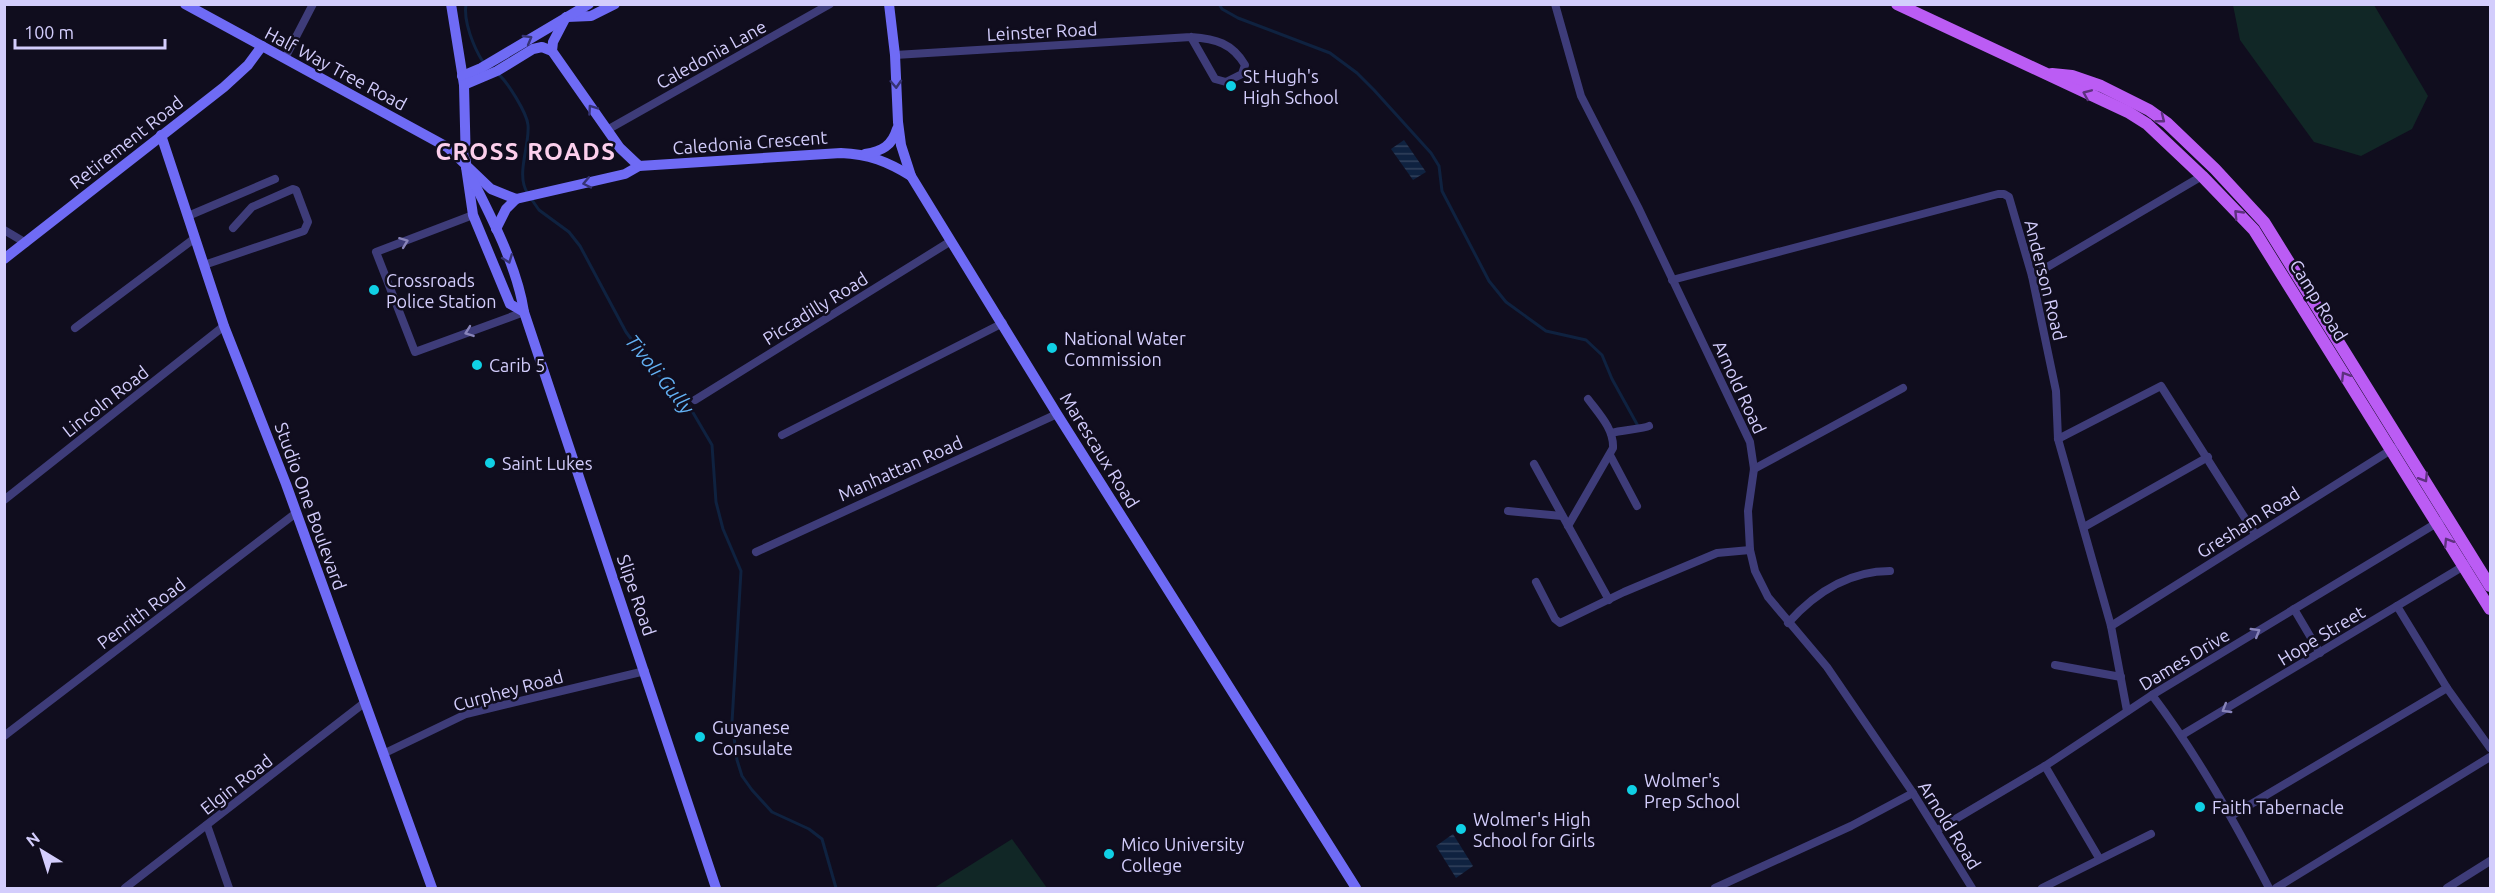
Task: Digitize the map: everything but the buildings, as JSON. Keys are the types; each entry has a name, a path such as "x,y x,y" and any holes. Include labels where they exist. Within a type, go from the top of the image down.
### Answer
{"main road":[{"name":"Half Way Tree Road","path":"185,4 447,147 466,167"},
{"path":"450,4 463,80 466,167 491,189 525,197"},
{"path":"490,68 566,17 590,4"},
{"path":"566,17 586,18 615,4"},
{"name":"Marescaux Road","path":"889,4 895,55 898,123 901,145 911,176 1057,414 1356,888"},
{"name":"Camp Road","path":"1897,4 1962,36 2050,74 2068,86 2128,112 2147,124 2202,176 2254,230 2391,450 2442,520 2469,563 2490,609"},
{"path":"552,51 556,36 566,17"},
{"name":"Retirement Road","path":"4,259 224,87 248,65 262,46"},
{"path":"463,80 534,49 542,47 552,51 620,148 639,166"},
{"name":"Camp Road","path":"2050,74 2072,76 2101,86 2131,99 2167,123 2216,169 2264,222 2402,442 2442,520"},
{"name":"Caledonia Crescent","path":"525,197 625,174 639,166 763,157 863,154 880,151 888,146 898,123"},
{"name":"Studio One Boulevard","path":"161,135 224,326 245,375 364,703 385,753 432,888"},
{"name":"Caledonia Crescent","path":"863,154 887,162 911,176"},
{"name":"Slipe Road","path":"466,167 473,215 510,304 524,312"},
{"name":"Slipe Road","path":"466,167 496,229 522,296 524,312 716,888"},
{"path":"496,229 506,209 525,197"},
{"path":"2333,358 2344,351"},
{"name":"Camp Road","path":"2469,563 2490,586"}],"street":[{"path":"285,58 314,4"},
{"name":"Caledonia Lane","path":"607,130 830,4"},
{"name":"Arnold Road","path":"1555,4 1581,96 1638,207 1750,442 1754,469 1748,511 1750,550 1755,571 1768,597 1827,667 1938,830 1972,888"},
{"name":"Leinster Road","path":"895,55 1191,37 1211,39 1231,47 1245,65 1242,74 1226,82 1215,79 1191,37"},
{"path":"2032,276 2202,176"},
{"path":"188,216 275,179"},
{"path":"204,265 304,231 308,222 296,190 293,189 252,207 234,228"},
{"name":"Anderson Road","path":"1672,280 2001,193 2007,195 2011,200 2032,276 2056,391 2058,439 2111,626 2127,711"},
{"path":"473,215 376,252 415,352 524,312"},
{"path":"4,230 26,243"},
{"path":"75,328 195,238"},
{"name":"Piccadilly Road","path":"695,400 951,241"},
{"path":"782,435 1003,323"},
{"name":"Lincoln Road","path":"4,500 224,326"},
{"path":"2058,439 2161,386 2255,534"},
{"path":"1754,469 1903,388"},
{"path":"1568,526 1610,455 1613,439 1588,399"},
{"name":"Manhattan Road","path":"756,552 1057,414"},
{"path":"1611,433 1631,428 1645,429 1649,426"},
{"name":"Gresham Road","path":"2111,626 2402,442"},
{"path":"1610,455 1637,506"},
{"path":"2084,527 2208,457"},
{"path":"1534,464 1608,600"},
{"path":"1508,511 1562,516"},
{"name":"Penrith Road","path":"4,736 296,513"},
{"name":"Dames Drive","path":"1938,830 2045,766 2152,695 2442,520"},
{"path":"1536,582 1560,623 1717,553 1750,550"},
{"name":"Hope Street","path":"2182,735 2469,563"},
{"path":"1788,623 1822,590 1871,571 1890,571"},
{"path":"2397,606 2447,688 2490,748"},
{"path":"2294,609 2320,653"},
{"path":"2055,665 2121,676"},
{"name":"Curphey Road","path":"385,753 466,714 645,671"},
{"path":"2231,816 2447,688"},
{"path":"2152,695 2182,735 2231,816 2269,888"},
{"name":"Elgin Road","path":"125,888 364,703"},
{"path":"2276,888 2490,757"},
{"path":"2045,766 2099,858"},
{"path":"1715,888 1851,826 1913,793"},
{"path":"207,825 229,888"},
{"path":"2042,888 2151,834"},
{"path":"2447,888 2490,861"}],"green space":[{"path":"2233,5 2374,5 2428,96 2412,129 2361,156 2314,142 2240,40"},
{"path":"1012,839 1047,888 934,888"}],"water":[{"path":"1404,140 1426,172 1413,180 1391,149"},
{"path":"1453,834 1473,866 1456,878 1436,846"}],"waterway":[{"name":"Tivoli Gully","path":"466,4 466,18 470,34 483,62"},
{"path":"1219,4 1222,9 1238,18 1330,53 1357,73 1374,90 1431,153 1439,166 1442,191 1489,281 1506,302 1546,331 1586,340 1602,355 1612,379 1638,426"},
{"name":"Tivoli Gully","path":"498,74 516,98 527,120 528,133 523,178 528,194"},
{"name":"Tivoli Gully","path":"532,200 539,210 569,232 580,246 626,332 657,374 685,399 712,445 716,502 723,529 741,571 732,722 737,760 742,776 772,812 809,829 822,839 836,888"}],"place":[{"name":"St Hugh's High School","path":"1231,86"},
{"name":"Crossroads Police Station","path":"374,290"},
{"name":"National Water Commission","path":"1052,348"},
{"name":"Carib 5","path":"477,365"},
{"name":"Saint Lukes","path":"490,463"},
{"name":"Guyanese Consulate","path":"700,737"},
{"name":"Wolmer's Prep School","path":"1632,790"},
{"name":"Faith Tabernacle","path":"2200,807"},
{"name":"Wolmer's High School for Girls","path":"1461,829"},
{"name":"Mico University College","path":"1109,854"}],"district":[{"name":"CROSS ROADS","path":"526,151"}]}
